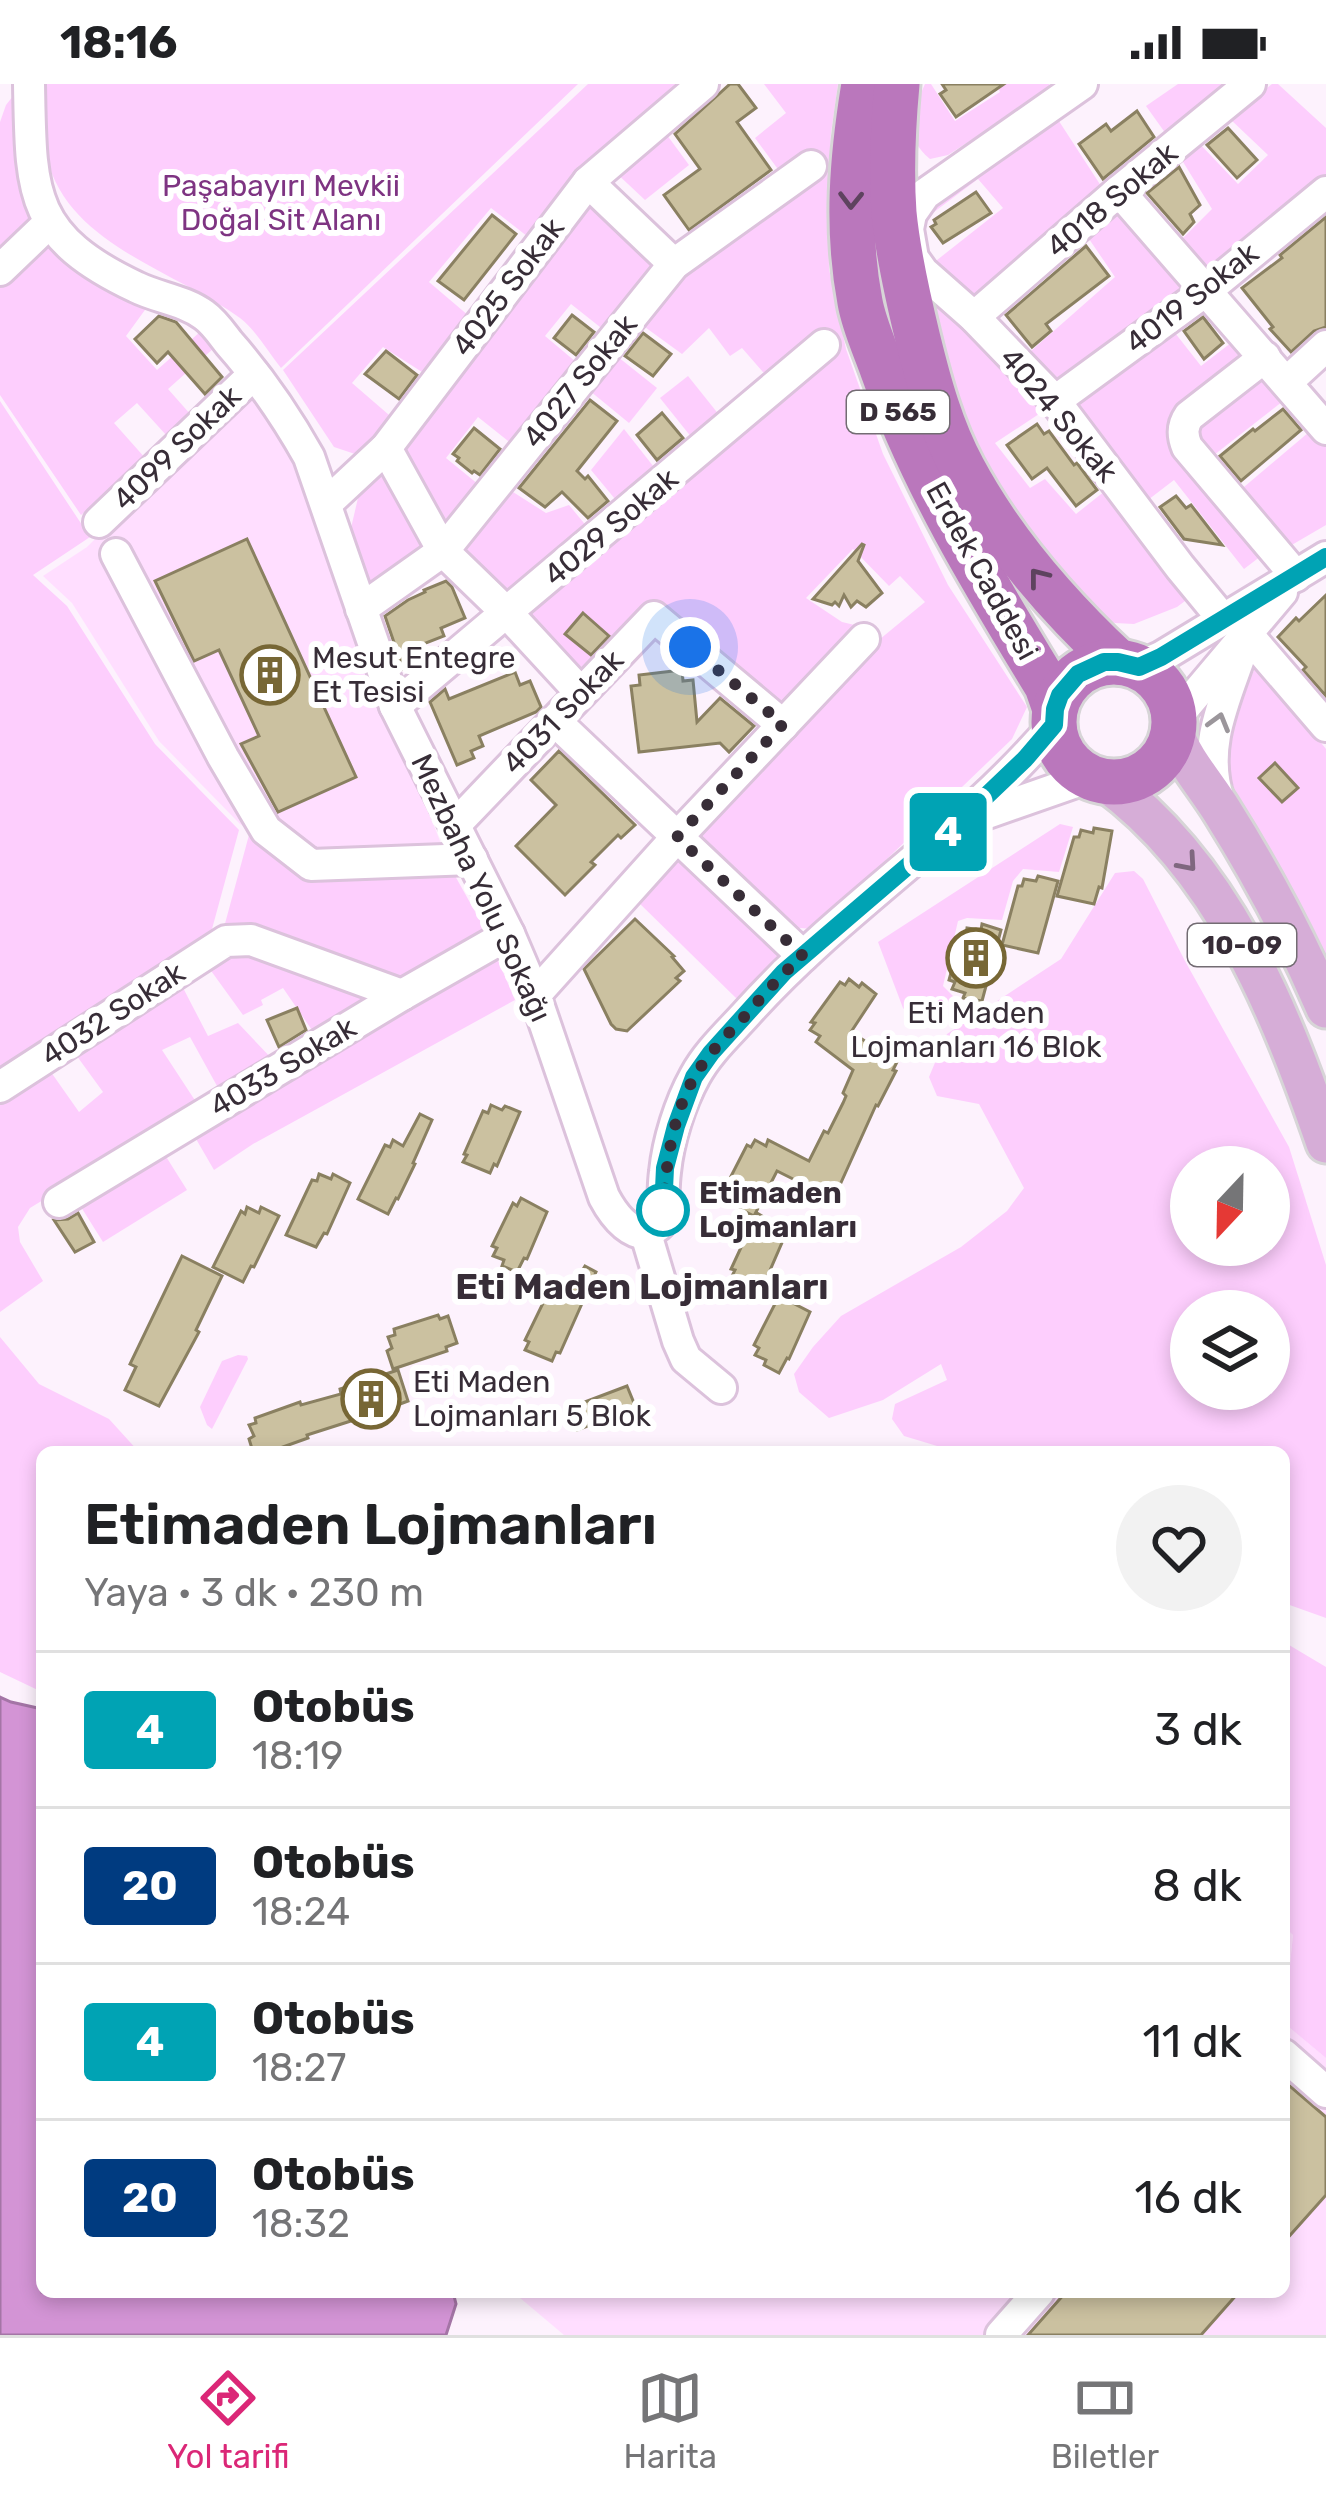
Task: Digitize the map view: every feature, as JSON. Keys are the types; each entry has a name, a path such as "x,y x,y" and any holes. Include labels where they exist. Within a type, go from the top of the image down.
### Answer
{"highway":[{"name":"Erdek Caddesi","path":"864,84 852,159 851,216 860,306 902,423 968,557 1047,686 1054,717"},
{"name":"Erdek Caddesi","path":"897,84 892,173 895,217 905,285 933,400 963,469 1039,580 1129,664"},
{"path":"1054,717 1060,695 1078,674 1090,666 1129,664"},
{"name":"D 565","path":"1129,664 1151,674 1168,694 1174,726"},
{"name":"D 565","path":"1054,717 1064,756 1098,779"},
{"path":"1098,779 1121,782 1149,770 1161,760 1174,726"}],"main road":[{"name":"10-09","path":"1174,726 1178,745 1223,811 1326,1008"},
{"name":"10-09","path":"1098,779 1136,803 1209,887 1264,982 1326,1143"}],"street":[{"name":"Mezbaha Yolu Sokağı","path":"28,84 30,164 36,194 50,224 82,256 118,278 206,316 288,419 309,457 395,706 535,995 606,1202 634,1232 646,1234"},
{"name":"4025 Sokak","path":"327,503 386,448 588,182 703,84"},
{"name":"4024 Sokak","path":"1082,84 925,194 911,214 908,229 913,258 1055,401 1180,567 1326,726"},
{"name":"4018 Sokak","path":"974,317 1250,84"},
{"name":"4027 Sokak","path":"361,609 443,551 674,264 811,166"},
{"path":"588,182 674,264"},
{"path":"1119,191 1326,429"},
{"name":"4019 Sokak","path":"1055,401 1207,290 1326,192"},
{"path":"0,270 50,224"},
{"name":"4029 Sokak","path":"395,706 824,345"},
{"path":"1287,382 1326,346"},
{"path":"1265,357 1190,416 1184,422 1183,439 1296,576"},
{"name":"4099 Sokak","path":"99,522 254,374"},
{"path":"386,448 443,551 581,693"},
{"path":"116,554 266,830 311,865 472,859"},
{"path":"1129,664 1161,657 1234,626 1326,557"},
{"name":"4031 Sokak","path":"455,825 654,617 783,724"},
{"path":"1174,726 1234,626"},
{"path":"1223,811 1210,754 1234,626"},
{"path":"535,995 864,639"},
{"path":"722,1388 686,1359 677,1341 646,1234 662,1217 665,1168 694,1077 784,972 958,823 1025,759 1054,717"},
{"path":"555,721 803,956"},
{"path":"958,823 1098,779"},
{"name":"4033 Sokak","path":"59,1202 509,934"},
{"name":"4032 Sokak","path":"0,1087 226,941 251,940 402,995"},
{"path":"1290,2060 1326,2092"},
{"path":"1001,2335 1034,2298"}],"shaded area":[{"path":"241,394 257,395 283,434 448,862 321,873 240,824 159,741 72,603 43,576 87,547"},
{"path":"0,1697 36,1708 36,2298 454,2298 456,2304 446,2335 0,2335"},
{"path":"1290,2028 1326,2058 1326,2335 564,2335 520,2298 1290,2298"}],"green space":[{"name":"Paşabayırı Mevkii Doğal Sit Alanı","path":"47,84 578,84 281,368 240,318 127,253 77,213 59,188 47,158"},
{"path":"588,84 691,84 532,240 491,208 429,282 469,316 422,372 383,347 352,383 396,421 361,456 334,447 283,370"},
{"path":"764,84 838,84 831,133 829,269 846,349 883,454 948,585 1027,707 1012,739 814,929 786,927 771,915 697,833 874,644 925,602 900,576 889,586 853,549 806,598 842,622 863,627 782,711 670,616 579,674 531,620 531,608 784,396 742,348 730,356 709,328 682,354 638,322 780,172 755,138 786,113"},
{"path":"925,84 931,84 955,121 1000,92 996,84 1049,84 1052,88 948,155 930,159 916,141 912,124"},
{"path":"1178,84 1238,84 1166,134 1146,106"},
{"path":"1278,84 1326,128 1326,180 1214,272 1181,240 1212,209 1180,157 1197,141 1238,184 1268,155 1229,118"},
{"path":"17,91 38,220 0,257 0,122"},
{"path":"1055,115 1103,189 974,304 932,264 1003,208 978,179 934,212 926,204"},
{"path":"664,131 689,165 645,200 612,169"},
{"path":"589,197 664,257 605,331 571,304 545,336 582,367 517,448 478,417 446,458 484,489 447,537 394,446"},
{"path":"1122,207 1186,281 1176,297 1063,387 1031,351 1115,277 1087,236"},
{"path":"49,235 150,303 126,336 157,370 200,332 214,348 168,389 191,415 167,436 137,403 114,423 146,459 81,515 0,395 0,283"},
{"path":"915,285 942,301 1051,406 995,443 1030,488 1045,479 1076,514 1105,491 1189,598 1134,624 1115,623 1101,617 1070,589 984,476"},
{"path":"1168,324 1201,366 1236,339 1251,359 1178,416 1261,556 1244,569 1174,480 1144,503 1066,404"},
{"path":"618,357 657,388 629,423 590,391"},
{"path":"1267,373 1287,398 1214,455 1194,430"},
{"path":"688,376 720,416 692,438 660,398"},
{"path":"0,401 90,537 33,575 67,606 155,744 239,830 209,940 0,1071"},
{"path":"1315,427 1326,441 1326,525 1290,546 1244,487"},
{"path":"624,429 657,471 620,505 591,470"},
{"path":"384,469 427,548 372,584 361,583 348,541 361,485"},
{"path":"513,492 546,513 569,505 593,534 519,593 484,577 462,547"},
{"path":"1257,664 1326,749 1326,962 1261,849 1233,785 1226,756 1228,725"},
{"path":"1060,824 1073,827 1059,872 1023,869 1013,881 1002,920 958,921 943,986 967,1010 919,1027 903,1008 878,942"},
{"path":"249,835 319,877 449,865 487,933 412,982 223,931"},
{"path":"682,850 785,950 737,999 634,898"},
{"path":"1134,871 1143,879 1288,1146 1170,1146 1170,1266 1290,1266 1290,1150 1326,1265 1326,1618 1290,1605 1290,1446 937,1446 904,1436 892,1419 895,1404 947,1380 941,1364 883,1400 829,1418 799,1392 794,1374 841,1316 961,1247 1007,1211 1024,1188 979,1104 937,1096 929,1077 947,1034 1061,959 1115,873"},
{"path":"494,951 515,1000 214,1170 192,1132"},
{"path":"262,954 376,997 314,1033 283,988 243,1015 209,968 226,959"},
{"path":"180,982 208,1036 238,1023 274,1061 222,1095 190,1037 162,1050 198,1105 30,1208 18,1227 20,1242 43,1281 0,1312 0,1093 46,1065 79,1112 103,1092 71,1048"},
{"path":"160,1147 187,1190 103,1242 76,1199"},
{"path":"0,1337 39,1384 109,1419 134,1446 36,1446 36,1689 0,1672"},
{"path":"238,1355 248,1359 212,1429 200,1407 222,1361"},
{"path":"1290,1646 1326,1667 1326,2058 1290,2028"}],"building":[{"path":"730,84 738,84 756,108 737,122 771,170 689,230 664,195 700,169 675,134"},
{"path":"942,84 1004,84 956,117 940,94 946,90"},
{"path":"1137,111 1154,137 1103,179 1079,144 1106,124 1111,131"},
{"path":"1228,128 1257,160 1237,178 1207,145"},
{"path":"1179,167 1200,205 1190,214 1194,222 1183,234 1147,193"},
{"path":"976,192 991,213 943,243 931,227 934,220"},
{"path":"492,215 516,234 464,300 438,281"},
{"path":"1326,217 1326,327 1314,331 1291,352 1242,288"},
{"path":"1086,246 1109,276 1046,324 1051,331 1032,347 1006,315"},
{"path":"572,315 594,332 576,355 554,338"},
{"path":"159,316 176,322 222,377 205,394 168,352 157,363 135,339"},
{"path":"1203,317 1223,343 1204,359 1184,331"},
{"path":"643,333 671,354 653,376 625,356"},
{"path":"386,351 417,375 399,399 365,374"},
{"path":"590,400 617,421 577,471 585,479 588,476 608,501 588,518 562,492 545,507 519,488"},
{"path":"1283,409 1301,430 1241,481 1220,456"},
{"path":"662,413 683,438 657,460 637,435"},
{"path":"1037,424 1044,434 1049,431 1097,490 1076,506 1047,468 1032,479 1007,445"},
{"path":"474,428 500,449 480,475 453,454"},
{"path":"1176,496 1186,508 1191,505 1222,545 1184,539 1160,507"},
{"name":"Mesut Entegre Et Tesisi","path":"247,539 356,777 278,812 241,744 259,736 219,650 194,661 155,581"},
{"path":"862,544 858,561 882,593 866,607 857,601 851,607 844,595 839,606 813,599"},
{"path":"446,581 465,618 441,628 444,636 423,644 427,654 403,669 385,616"},
{"path":"1326,595 1326,696 1278,637"},
{"path":"583,613 609,636 591,655 565,634"},
{"path":"682,670 683,681 693,680 697,722 720,698 754,726 729,752 720,743 639,752 631,686 640,685 639,675"},
{"path":"515,672 520,685 530,681 541,707 479,736 483,746 471,751 474,758 457,765 430,702 445,689 449,699"},
{"path":"559,751 635,825 591,862 595,865 565,895 516,846 556,805 531,780"},
{"path":"1275,763 1298,788 1282,802 1259,778"},
{"path":"1094,828 1112,831 1102,888 1094,904 1057,896 1074,837 1081,830 1093,833"},
{"path":"1038,876 1058,881 1038,953 1002,945 1018,886"},
{"path":"635,919 684,971 676,978 680,981 627,1031 611,1024 584,969"},
{"name":"Eti Maden Lojmanları 16 Blok","path":"982,924 1001,930 982,1001 963,998 965,993 952,989 955,982 949,980 962,933 966,935 967,928 981,930"},
{"path":"849,979 876,994 851,1032 882,1052 885,1046 901,1054 896,1071 828,1201 777,1171 754,1216 736,1207 738,1203 727,1197 730,1190 725,1188 747,1145 751,1147 755,1140 766,1146 768,1140 809,1161 846,1096 843,1093 853,1070 816,1042 820,1036 810,1030 840,982 845,985"},
{"path":"297,1008 306,1030 279,1047 267,1020"},
{"path":"491,1105 520,1112 490,1173 463,1162 483,1111 488,1113"},
{"path":"420,1114 432,1120 388,1214 358,1199 385,1145 390,1147 393,1140 403,1146"},
{"path":"319,1174 331,1179 333,1174 350,1183 327,1234 316,1247 286,1235"},
{"path":"521,1198 547,1212 517,1272 502,1266 504,1260 493,1256 497,1248 492,1246 513,1203 517,1206"},
{"path":"247,1207 259,1213 261,1207 279,1216 243,1282 213,1267"},
{"path":"78,1213 94,1242 75,1252 54,1220"},
{"path":"757,1213 787,1231 758,1298 731,1278"},
{"path":"182,1256 222,1276 199,1332 159,1406 125,1390 136,1367 130,1364"},
{"path":"585,1266 596,1272 560,1353 552,1361 525,1350 529,1342 525,1340 545,1299 550,1300 554,1293 565,1299"},
{"path":"779,1296 810,1312 779,1373 755,1355 759,1348 754,1345"},
{"path":"438,1315 440,1319 448,1316 457,1343 446,1347 447,1351 393,1369 387,1351 392,1348 388,1337 395,1335 394,1329"},
{"path":"398,1370 408,1401 286,1446 251,1446 249,1439 254,1436 249,1425 256,1423 255,1418 341,1394 340,1389"},
{"path":"627,1386 636,1408 577,1430 569,1408"},
{"path":"1290,2086 1326,2117 1326,2195 1290,2235"},
{"path":"1061,2298 1234,2298 1201,2335 1028,2335"}],"bus line":[{"name":"4","path":"663,1210 665,1168 676,1126 694,1077 711,1053 784,972 1025,759 1054,725 1055,709 1068,683 1104,662 1139,667 1161,657 1326,557"}],"place":[{"name":"Mesut Entegre Et Tesisi","path":"270,675"},
{"name":"Eti Maden Lojmanları 16 Blok","path":"976,958"},
{"name":"Etimaden Lojmanları","path":"663,1210"},
{"name":"Eti Maden Lojmanları 5 Blok","path":"371,1399"}],"district":[{"name":"Eti Maden Lojmanları","path":"642,1286"}],"route":[{"path":"663,1210 665,1168 694,1077 803,956 677,837 783,724 690,647"}]}
